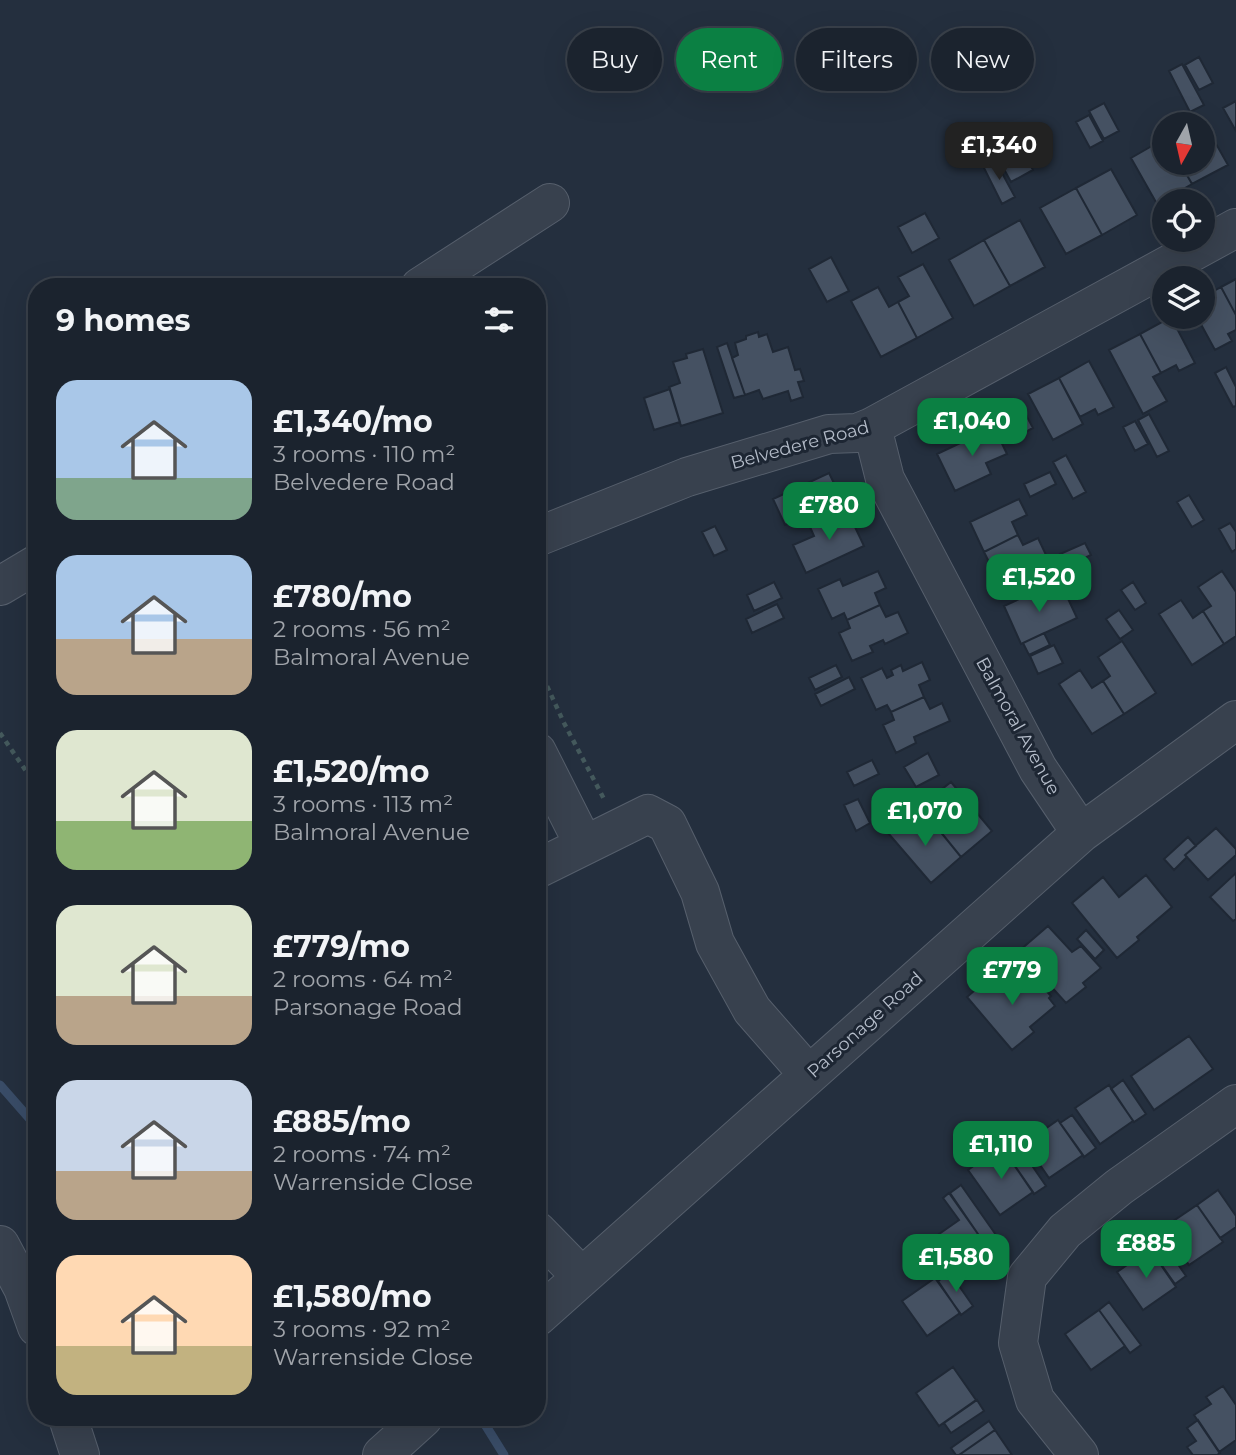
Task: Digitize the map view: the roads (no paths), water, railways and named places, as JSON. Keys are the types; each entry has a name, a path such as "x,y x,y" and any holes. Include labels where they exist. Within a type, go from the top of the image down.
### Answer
{"street":[{"path":"434,278 550,203"},
{"name":"Belvedere Road","path":"546,533 687,477 829,434 857,433 872,427 1236,228"},
{"name":"Balmoral Avenue","path":"872,427 885,479 1038,769 1081,833"},
{"path":"0,586 28,569"},
{"name":"Parsonage Road","path":"546,1309 1081,833 1231,736"},
{"path":"546,770 584,845"},
{"path":"546,864 648,814 667,824 700,892 715,943 752,1010 809,1075"},
{"path":"1079,1455 1035,1400 1018,1343 1027,1277 1065,1231 1119,1187 1236,1104"},
{"path":"546,1240 582,1277"},
{"path":"0,1245 28,1302"},
{"path":"71,1426 80,1455"},
{"path":"382,1455 414,1426"}],"waterway":[{"path":"0,1085 28,1117"},
{"path":"486,1426 504,1455"}]}
